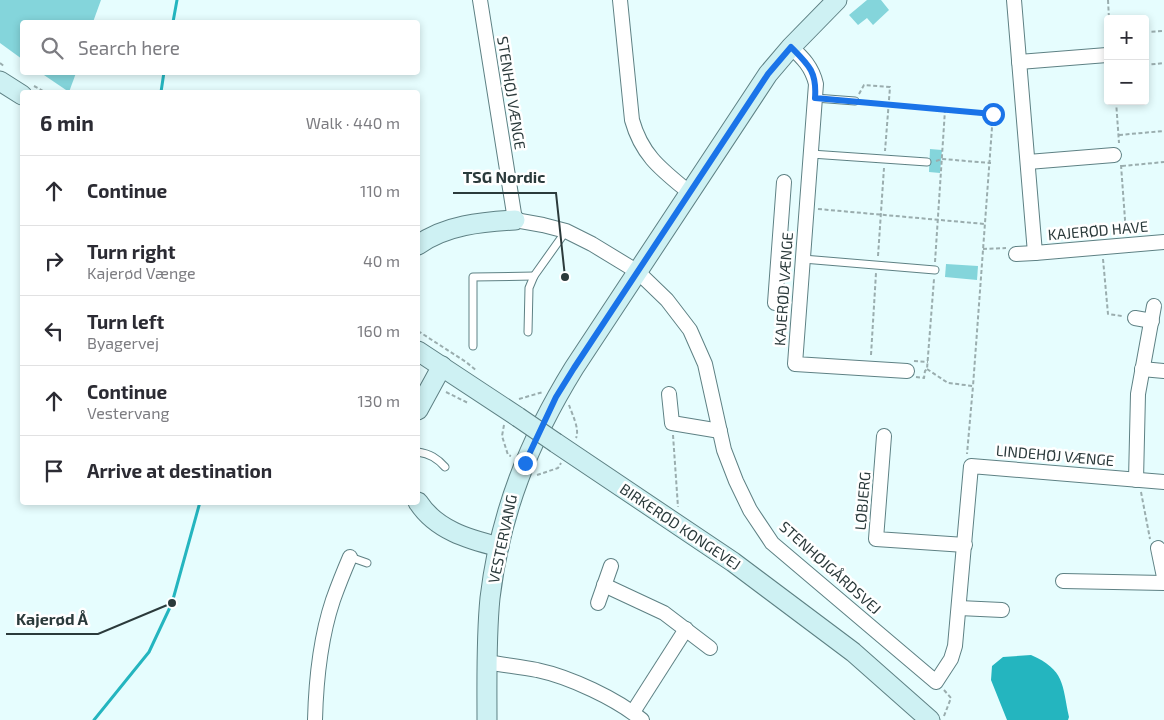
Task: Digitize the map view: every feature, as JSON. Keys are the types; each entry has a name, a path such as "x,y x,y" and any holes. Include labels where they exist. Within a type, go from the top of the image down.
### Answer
{"main road":[{"name":"VESTERVANG","path":"486,720 490,599 499,547 513,492 536,437 556,397 768,74 791,47 837,0"},
{"path":"0,81 20,94"},
{"path":"420,244 452,228 481,222 515,220"},
{"name":"BIRKERØD KONGEVEJ","path":"420,352 733,562 853,652 930,720"},
{"path":"420,406 442,366"},
{"path":"420,505 422,510 437,524 455,533 499,547"}],"street":[{"name":"STENHØJ VÆNGE","path":"480,0 515,220"},
{"path":"620,0 631,111 637,137 644,150 660,168 690,193"},
{"name":"KAJERØD HAVE","path":"1014,0 1035,253"},
{"name":"KAJERØD VÆNGE","path":"791,47 808,64 814,73 816,84 795,364 907,371"},
{"path":"1019,62 1104,55"},
{"path":"1028,162 1119,156"},
{"name":"KAJERØD VÆNGE","path":"775,303 784,182"},
{"name":"STENHØJGÅRDSVEJ","path":"515,220 566,231 592,244 638,272 667,300 690,330 705,364 724,450 750,510 772,543 936,682"},
{"name":"KAJERØD VÆNGE","path":"781,222 806,224"},
{"name":"KAJERØD HAVE","path":"1016,254 1164,242"},
{"name":"LINDEHØJ VÆNGE","path":"1136,480 1138,394 1154,306"},
{"path":"1135,318 1152,321"},
{"path":"1142,369 1164,371"},
{"path":"669,394 672,422 720,431"},
{"name":"LØBJERG","path":"884,436 876,539 965,545"},
{"path":"936,682 951,660 953,653 959,608 971,466"},
{"name":"LINDEHØJ VÆNGE","path":"971,466 1164,482"},
{"path":"1158,548 1164,577"},
{"path":"315,720 316,689 321,647 332,602 350,557"},
{"path":"598,602 612,566"},
{"path":"1062,581 1164,583"},
{"path":"604,585 664,613 710,648"},
{"path":"959,608 1002,610"},
{"path":"487,662 540,671 587,687 638,716 686,630"}],"lane":[{"path":"815,98 855,101"},
{"path":"811,154 927,162"},
{"path":"528,332 529,288 534,276 566,231"},
{"path":"803,259 935,270"},
{"path":"474,346 473,277 534,276"},
{"path":"420,452 426,453 437,459 445,467"},
{"path":"350,557 367,563"}],"path":[{"path":"1108,0 1109,15"},
{"path":"1149,32 1164,31"},
{"path":"1149,65 1164,63"},
{"path":"870,369 880,215 884,159 889,104 890,87 864,85 855,101 889,104 945,110 993,114 991,163 967,459 971,466"},
{"path":"1116,105 1127,245"},
{"path":"945,110 927,369 948,383 973,386"},
{"path":"1119,135 1164,131"},
{"path":"1119,156 1164,162"},
{"path":"927,162 942,159 991,163"},
{"path":"807,208 985,224"},
{"path":"983,249 1007,248 1016,254"},
{"path":"1103,261 1108,314 1135,318"},
{"path":"508,455 502,436 520,398 541,391"},
{"path":"569,405 578,436 575,440"},
{"path":"672,422 678,506 674,522"},
{"path":"533,476 558,468"},
{"path":"1136,480 1150,540 1158,548"},
{"path":"936,682 952,698 942,720"}],"shaded area":[{"path":"0,0 101,0 94,20 20,20 20,58 0,43"},
{"path":"867,0 881,0 889,10 873,25 867,18 858,25 849,15"},
{"path":"44,75 75,75 70,90 66,90"},
{"path":"930,149 942,150 940,173 929,172"},
{"path":"946,264 978,266 977,280 945,277"},
{"path":"1031,655 1050,666 1060,679 1065,696 1068,720 1007,720 991,680 992,666 1003,657"}],"waterway":[{"path":"173,20 177,0"},
{"path":"161,90 164,75"},
{"path":"94,720 149,652 172,603 199,505"}],"place":[{"name":"TSG Nordic","path":"565,277"},
{"name":"Kajerød Å","path":"172,603"}],"route":[{"path":"525,463 556,397 574,368 768,74 791,47 814,73 816,84 815,98 993,114"}]}
